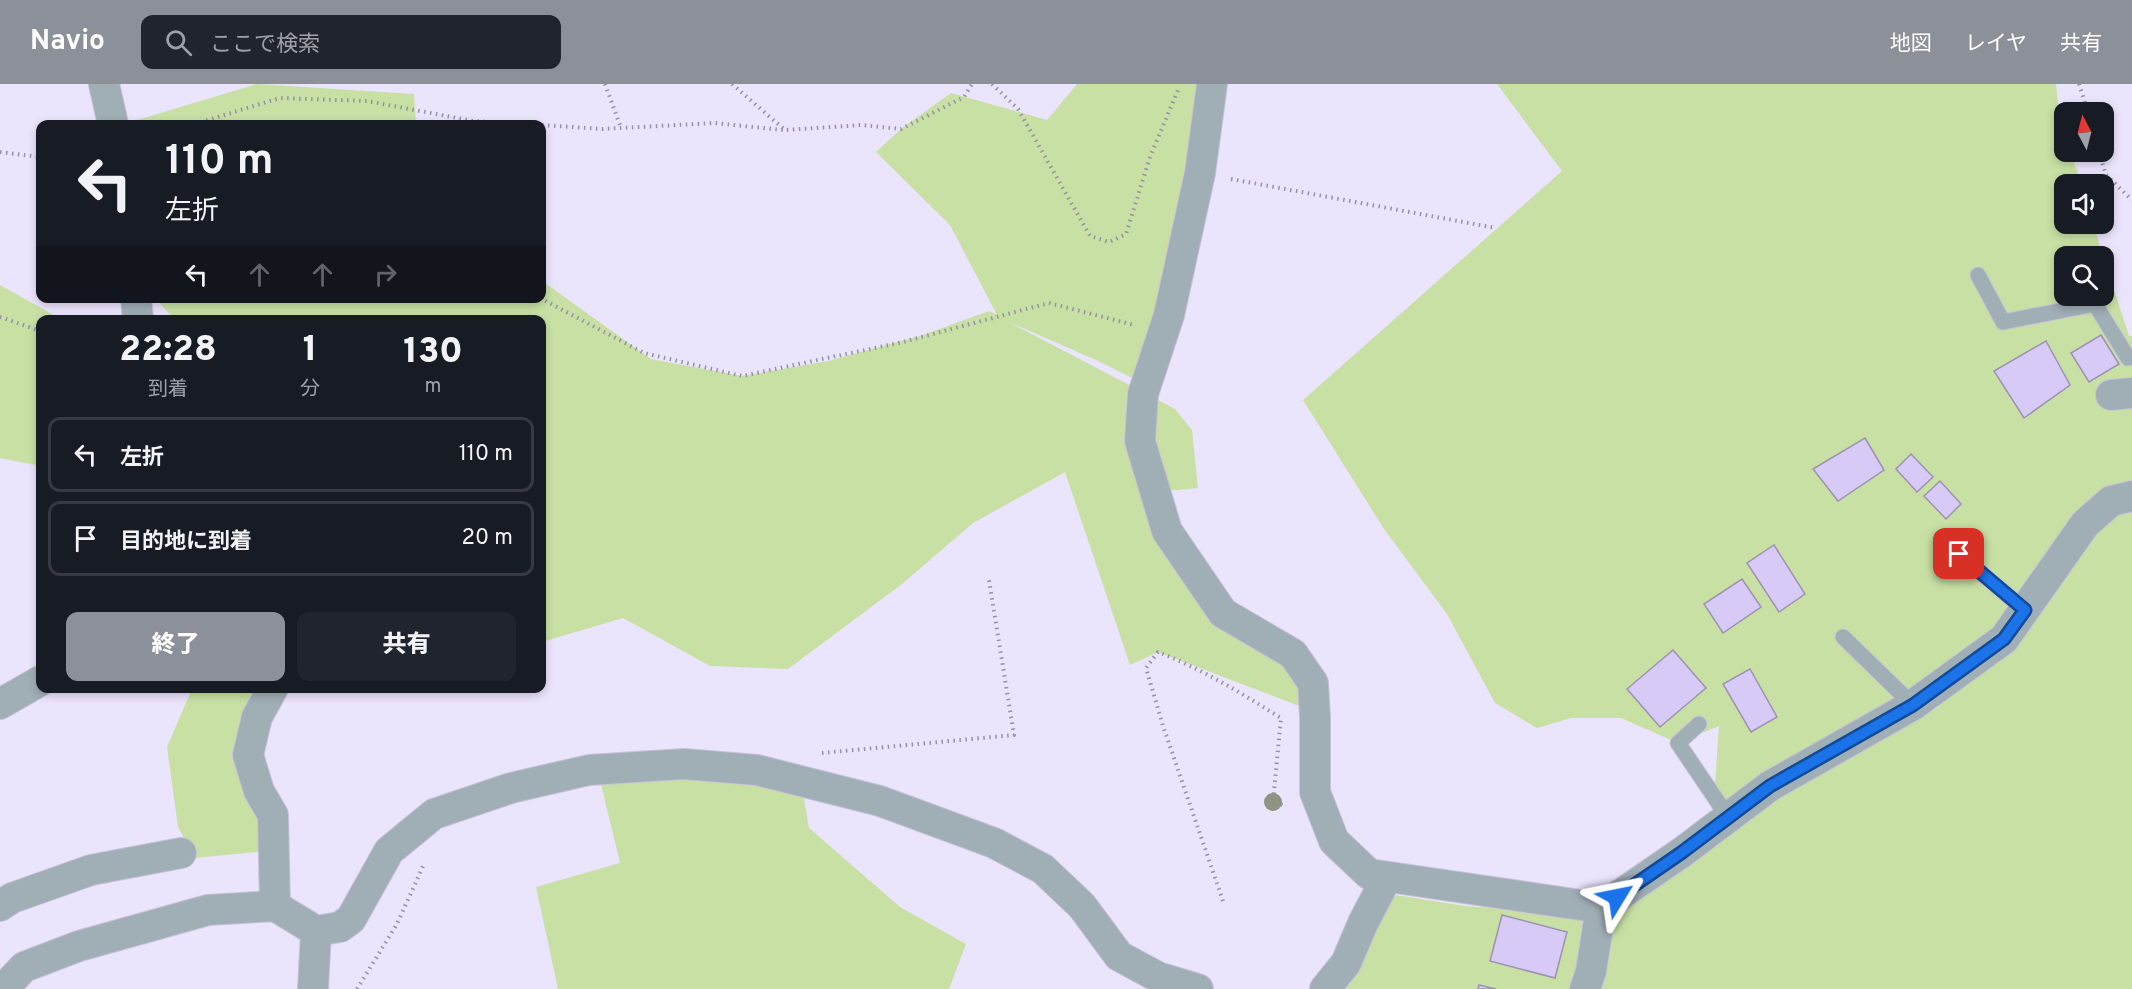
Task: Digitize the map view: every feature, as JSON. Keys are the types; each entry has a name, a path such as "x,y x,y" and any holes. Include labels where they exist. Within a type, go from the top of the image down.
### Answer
{"street":[{"path":"104,84 112,120"},
{"path":"1212,84 1200,173 1169,315 1143,394 1140,441 1167,531 1223,613 1293,654 1312,682 1316,792 1334,841 1369,874 1601,908 1770,786 1913,705 2004,639 2085,524 2111,501 2132,496"},
{"path":"0,704 36,683"},
{"path":"270,693 257,717 248,755 259,791 273,815 274,906"},
{"path":"3,989 24,967 79,946 208,909 274,906 315,931 340,927 351,920 389,851 434,814 511,788 589,770 684,764 757,770 880,801 994,843 1043,869 1082,906 1119,956 1158,977 1198,989"},
{"path":"0,906 12,898 91,870 181,853"},
{"path":"1325,989 1346,963 1363,922 1387,877"},
{"path":"1585,989 1591,971 1601,908"},
{"path":"313,989 315,931"}],"lane":[{"path":"1978,275 2003,322 2095,304 2128,358 2132,357"},
{"path":"1942,540 2025,610"},
{"path":"1843,637 1913,705"},
{"path":"1699,724 1678,743 1728,818"}],"path":[{"path":"605,84 621,128"},
{"path":"732,84 784,130"},
{"path":"546,126 602,129 715,123 784,130 862,125 901,129 964,97 972,84"},
{"path":"992,84 1018,109 1090,236 1108,242 1126,234 1150,157 1180,85"},
{"path":"2079,84 2085,102"},
{"path":"208,120 280,98 367,101 468,120"},
{"path":"0,152 36,156"},
{"path":"2102,162 2106,175 2132,200"},
{"path":"1200,173 1496,228"},
{"path":"546,301 644,353 742,376 903,342 1049,303 1164,333"},
{"path":"0,317 36,330"},
{"path":"819,753 1014,735 989,580"},
{"path":"1223,901 1163,726 1146,668 1158,652 1217,679 1281,718 1273,802 1325,817"},
{"path":"357,989 397,924 426,860"}],"green space":[{"path":"257,84 414,94 416,120 137,120"},
{"path":"1077,84 1212,84 1146,385 1096,360 1009,322 1175,409 1192,430 1198,488 1156,492 1214,611 1293,654 1302,707 1158,652 1130,665 1065,472 973,523 902,584 788,669 710,666 623,618 546,641 546,315 170,315 160,303 546,303 546,284 651,359 742,376 828,361 923,335 989,311 997,315 950,225 876,152 901,129 951,93 1047,120"},
{"path":"1497,84 2056,84 2058,102 2054,102 2054,162 2074,162 2078,174 2054,174 2054,234 2096,234 2100,246 2054,246 2054,306 2114,306 2114,289 2129,336 2132,336 2132,486 2111,501 2132,496 2132,989 1582,989 1599,920 1728,817 1937,708 2004,640 1713,814 1719,726 1678,743 1621,718 1571,718 1537,728 1495,703 1447,614 1384,529 1303,400 1562,171"},
{"path":"0,285 54,315 36,315 36,465 0,458"},
{"path":"190,693 266,693 257,717 266,851 195,858 178,827 167,747"},
{"path":"599,776 801,781 809,828 900,907 966,944 949,989 558,989 536,887 620,863"},
{"path":"1396,895 1465,906 1571,914 1601,908 1580,989 1336,989 1339,971"}],"building":[{"path":"2101,335 2119,364 2089,382 2071,353"},
{"path":"2046,341 2070,385 2024,418 1994,371"},
{"path":"1865,438 1884,470 1838,501 1813,469"},
{"path":"1911,454 1933,477 1917,492 1896,469"},
{"path":"1940,481 1961,504 1946,519 1924,496"},
{"path":"1774,545 1805,594 1779,612 1747,563"},
{"path":"1742,579 1761,607 1723,633 1704,604"},
{"path":"1673,650 1706,688 1660,727 1627,689"},
{"path":"1750,669 1777,717 1751,732 1723,684"},
{"path":"1502,915 1567,932 1555,978 1490,961"},
{"path":"1479,985 1496,989 1478,989"}],"route":[{"path":"1617,897 1681,853 1770,786 1913,705 2004,639 2025,610 1959,554"}]}
